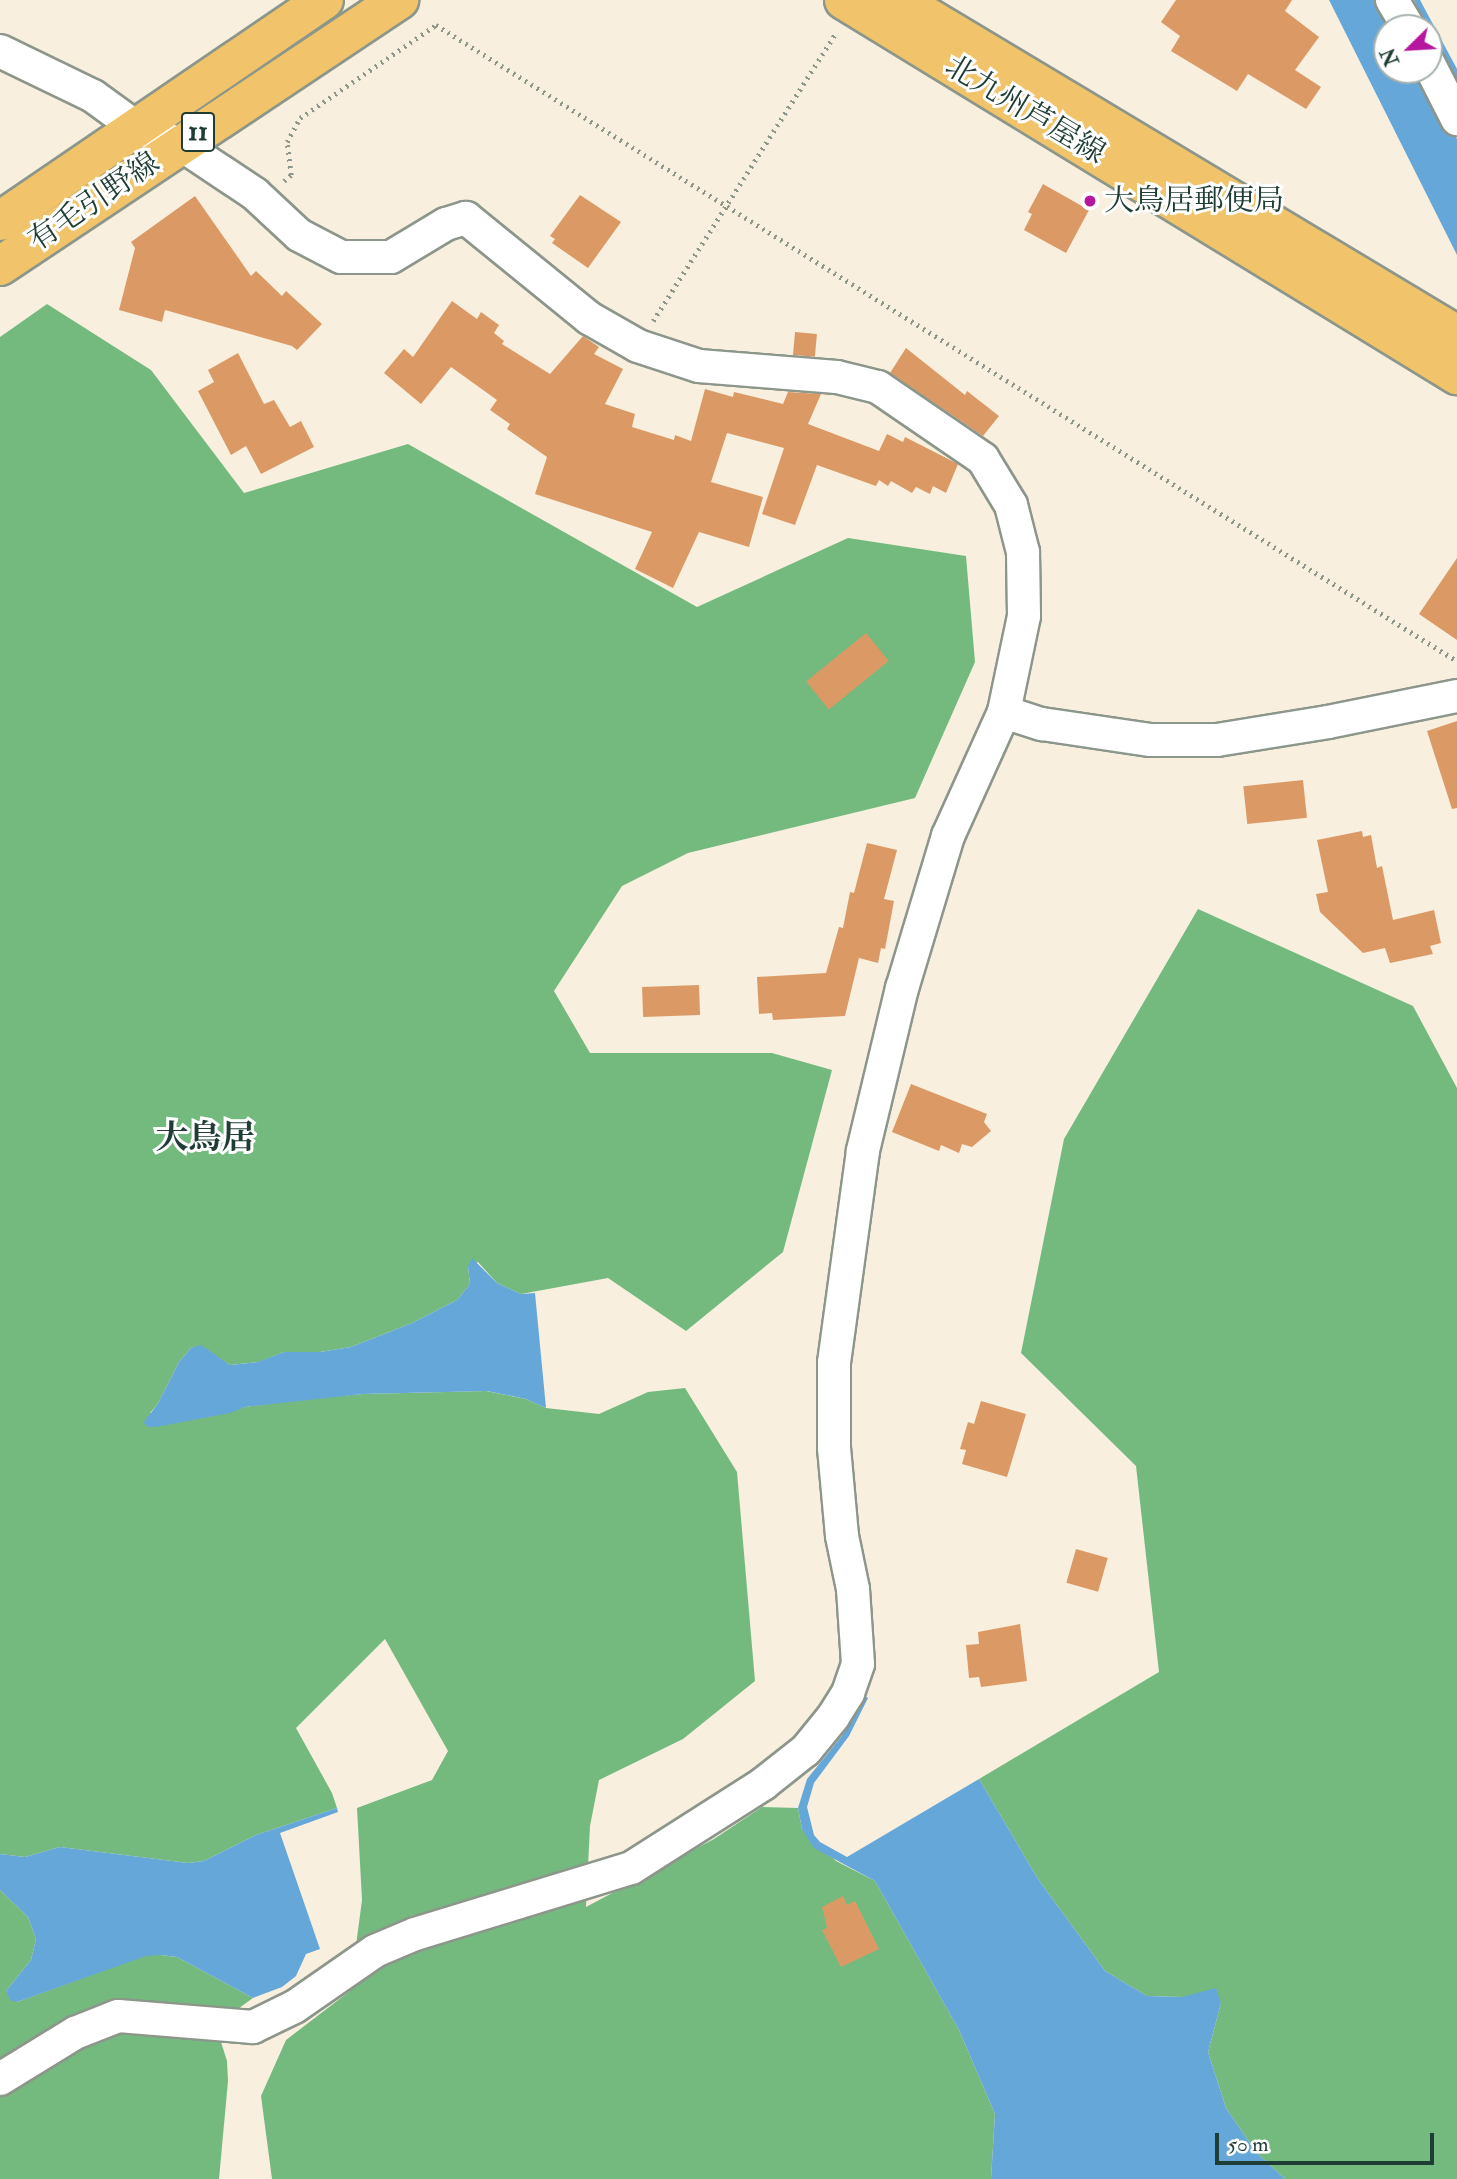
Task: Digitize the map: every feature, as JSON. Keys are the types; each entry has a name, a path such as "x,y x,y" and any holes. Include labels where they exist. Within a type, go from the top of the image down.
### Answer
{"main road":[{"name":"有毛引野線","path":"0,221 324,0"},
{"name":"有毛引野線","path":"0,266 399,0"},
{"name":"北九州芦屋線","path":"899,0 1457,335"},
{"name":"北九州芦屋線","path":"849,3 1457,374"}],"street":[{"path":"0,51 93,96 137,128 180,144 261,200 299,235 341,257 391,257 446,224 466,218 589,318 638,346 699,366 837,377 878,387 983,459 1012,505 1024,552 1024,616 1004,712 948,836 902,988 863,1151 834,1363 834,1448 842,1536 853,1589 858,1664 848,1693 833,1717 806,1750 763,1784 631,1868 415,1934 375,1951 294,2007 253,2027 118,2017 75,2034 0,2079"},
{"path":"1439,84 1457,119"},
{"path":"1004,712 1042,724 1151,740 1217,740 1328,722 1457,696"}],"path":[{"path":"638,346 849,3"},
{"path":"261,200 291,175 287,142 300,118 436,25 1457,662"}],"green space":[{"path":"47,304 151,370 244,493 408,444 697,607 848,538 966,556 975,662 915,798 688,853 622,886 554,991 590,1053 772,1053 832,1070 783,1252 686,1331 608,1278 521,1294 497,1283 478,1262 468,1267 470,1284 457,1300 412,1323 351,1347 320,1352 284,1352 259,1362 230,1365 201,1346 191,1348 179,1362 157,1405 150,1413 207,1417 245,1407 293,1400 363,1394 486,1391 526,1399 546,1408 599,1414 648,1392 685,1388 737,1472 755,1681 683,1739 599,1780 590,1826 586,1907 714,1839 762,1807 798,1808 802,1829 836,1861 875,1881 959,2030 995,2114 991,2179 272,2179 261,2096 286,2040 350,1991 362,1900 357,1808 432,1780 448,1751 385,1639 296,1728 332,1793 337,1808 256,1835 204,1861 188,1863 60,1847 25,1857 0,1854 0,337"},
{"path":"1198,909 1413,1006 1457,1088 1457,2179 1285,2179 1256,2152 1226,2108 1208,2052 1221,2003 1182,1997 1147,1996 1105,1971 1038,1879 979,1779 1159,1672 1136,1466 1021,1353 1064,1139"},
{"path":"0,1890 28,1917 36,1939 31,1960 6,1991 17,2002 146,1955 177,1957 253,1998 235,2011 221,2042 227,2061 228,2081 219,2179 0,2179"}],"water":[{"path":"1329,0 1380,0 1388,14 1373,14 1373,84 1427,84 1457,139 1457,255"},
{"path":"1414,0 1420,0 1428,14 1421,14"},
{"path":"1443,43 1457,69 1457,85 1443,57"},
{"path":"472,1258 497,1283 521,1294 535,1293 546,1408 526,1399 487,1391 363,1394 245,1407 230,1413 156,1427 143,1423 157,1405 179,1362 191,1348 201,1345 230,1365 258,1362 284,1352 320,1352 351,1347 412,1323 457,1300 470,1284 468,1267"},
{"path":"865,1696 868,1698 849,1736 814,1783 807,1807 814,1835 820,1842 847,1857 979,1779 1038,1879 1105,1971 1147,1996 1182,1997 1216,1988 1221,2003 1208,2052 1226,2108 1256,2152 1285,2179 991,2179 995,2114 959,2030 875,1881 814,1848 802,1829 798,1808 807,1779 842,1736"},
{"path":"337,1808 338,1812 280,1833 320,1949 306,1954 296,1976 282,1987 253,1998 177,1957 161,1955 146,1956 17,2002 10,2000 6,1991 31,1960 36,1939 28,1917 0,1890 0,1854 25,1857 60,1847 188,1863 204,1861 256,1835"}],"building":[{"path":"1176,0 1292,0 1285,11 1319,37 1295,70 1321,87 1306,109 1248,74 1237,91 1171,51 1180,36 1161,22"},
{"path":"1043,184 1089,210 1066,253 1024,230 1032,214 1028,212"},
{"path":"580,195 621,222 588,268 552,243 555,239 550,236"},
{"path":"195,196 251,276 256,271 282,296 286,291 322,324 297,350 292,346 165,310 162,322 119,310 135,248 131,242"},
{"path":"452,301 477,319 481,312 499,325 494,333 504,341 502,344 550,374 583,336 599,347 594,354 623,369 605,404 635,414 632,427 674,440 675,435 691,441 705,389 733,397 734,392 783,404 788,392 821,394 808,424 879,451 887,434 903,442 905,437 958,464 946,493 933,486 930,494 916,487 912,493 891,481 888,486 879,480 876,486 817,465 795,525 762,514 784,448 727,433 711,482 763,497 749,547 699,532 673,588 635,569 652,532 535,494 547,457 507,429 510,424 490,410 497,400 451,367 421,404 384,373 404,349 413,357"},
{"path":"795,332 817,334 815,357 793,355"},
{"path":"906,348 965,395 967,391 999,416 983,436 890,373"},
{"path":"238,353 264,404 274,400 290,427 301,421 314,447 261,474 246,446 231,455 198,391 214,382 208,370"},
{"path":"1457,558 1457,640 1419,614"},
{"path":"866,633 889,661 829,709 806,681"},
{"path":"1457,721 1457,808 1452,809 1427,731"},
{"path":"1303,780 1307,818 1247,824 1243,786"},
{"path":"1362,831 1363,837 1371,835 1377,868 1382,866 1393,920 1434,910 1441,943 1430,946 1433,954 1390,963 1385,948 1363,953 1320,912 1316,894 1328,892 1317,840"},
{"path":"867,843 897,850 884,899 894,901 885,949 881,948 878,963 859,958 845,1016 773,1020 772,1013 759,1014 757,977 826,973 839,927 843,928 850,892 854,893"},
{"path":"699,985 700,1015 643,1017 642,987"},
{"path":"911,1084 987,1114 984,1122 991,1131 972,1147 962,1144 959,1153 941,1145 939,1151 892,1132"},
{"path":"981,1401 1026,1414 1007,1477 962,1464 966,1450 960,1449 968,1422 974,1424"},
{"path":"1076,1549 1108,1558 1098,1592 1066,1583"},
{"path":"1020,1624 1027,1681 981,1687 979,1677 969,1678 966,1645 979,1644 978,1632"},
{"path":"843,1896 847,1905 855,1901 879,1949 841,1967 822,1930 827,1928 822,1907"}],"place":[{"name":"大鳥居郵便局","path":"1090,201"}],"district":[{"name":"大鳥居","path":"205,1138"}]}
